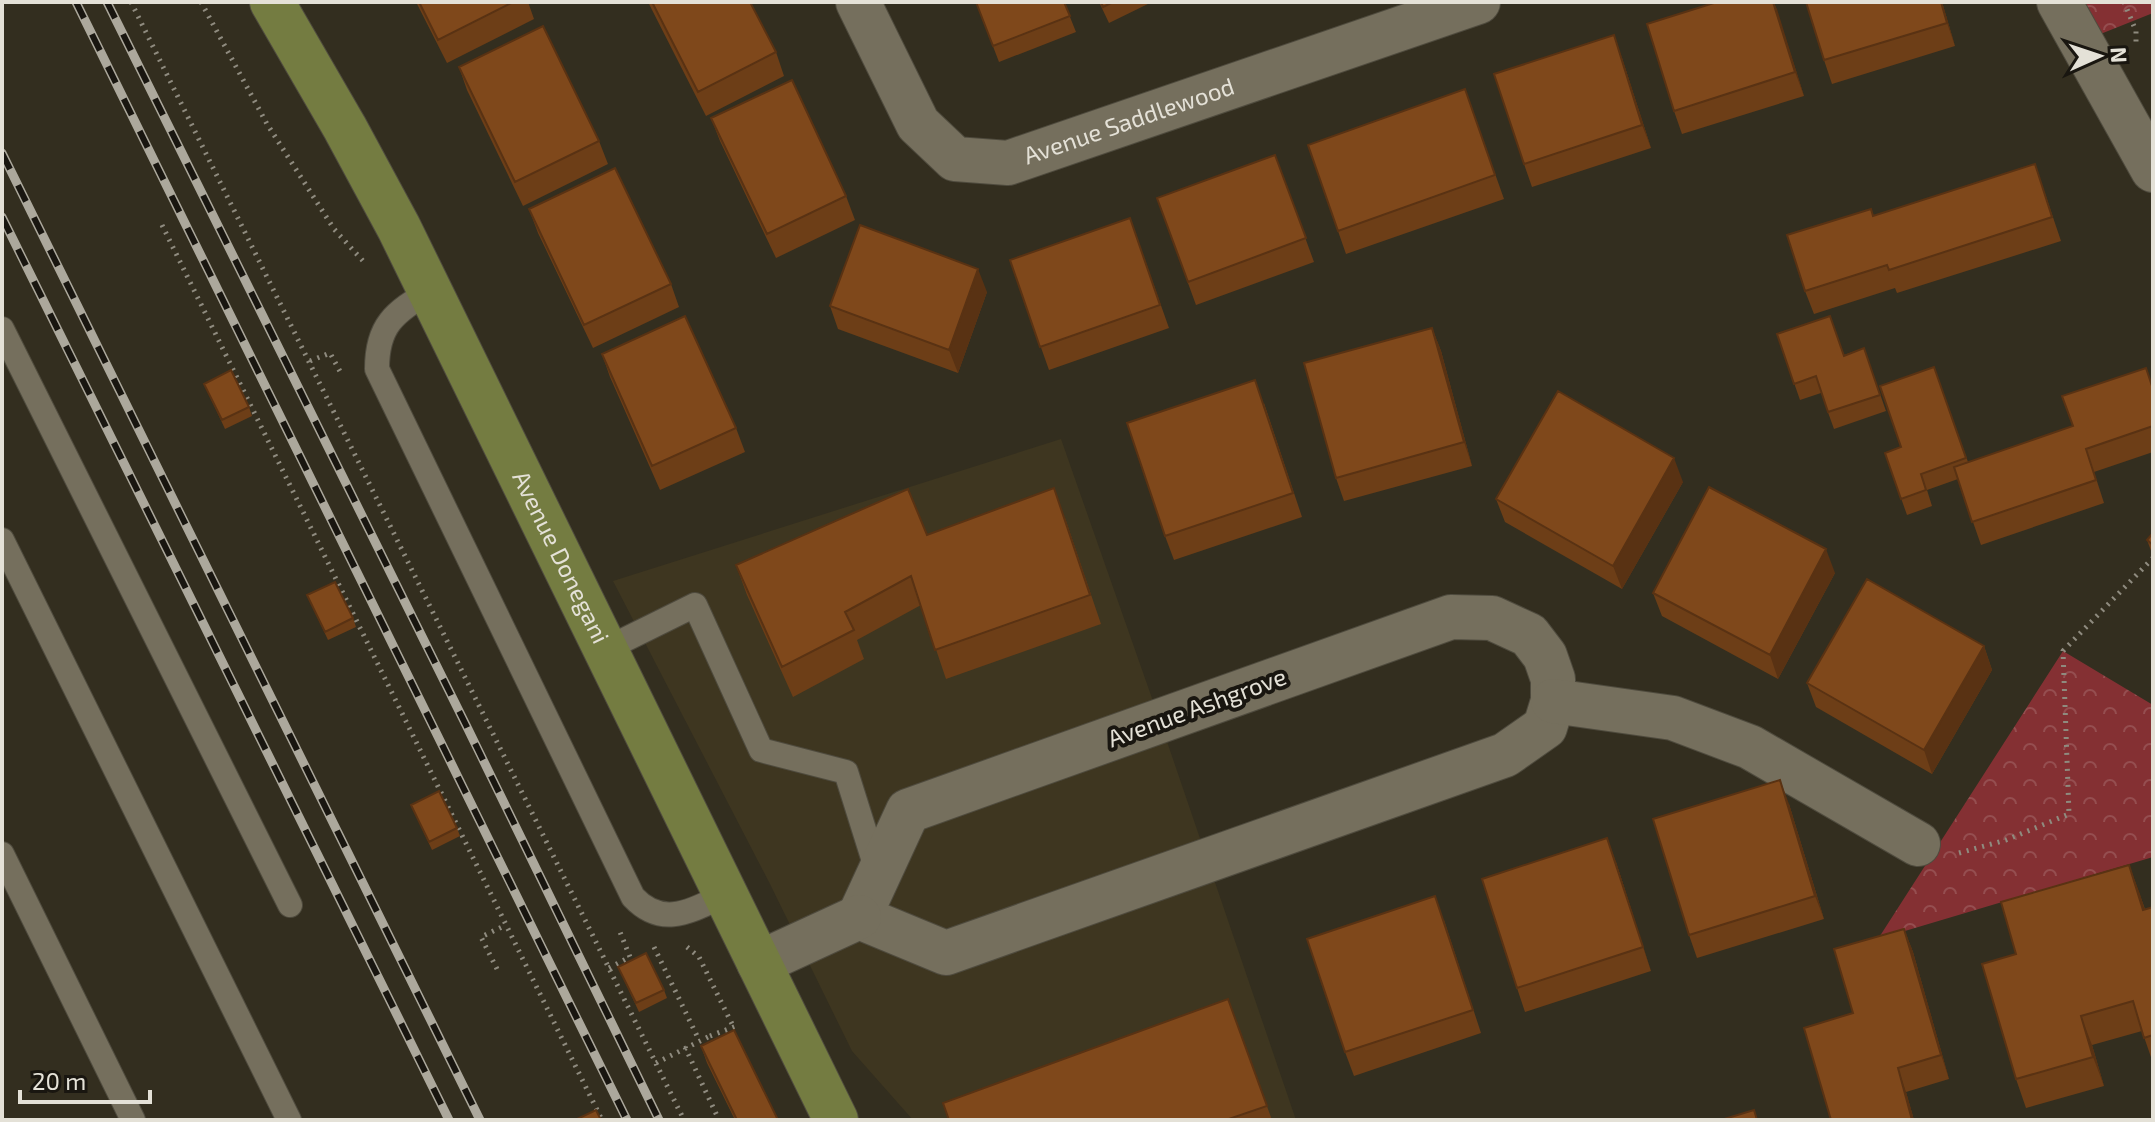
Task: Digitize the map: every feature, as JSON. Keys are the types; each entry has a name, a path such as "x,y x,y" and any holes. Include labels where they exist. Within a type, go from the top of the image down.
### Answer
{"street":[{"name":"Avenue Donegani","path":"272,2 370,173 430,291 836,1120"},
{"name":"Avenue Saddlewood","path":"858,2 918,124 955,159 1008,163 1415,12 1478,2"},
{"path":"2059,2 2153,170"},
{"name":"Avenue Ashgrove","path":"859,917 908,811 1451,617 1492,618 1529,635 1545,656 1553,679 1553,701"},
{"path":"759,963 859,917 946,953 1505,755 1545,727 1553,701 1673,718 1750,747 1918,844"}],"lane":[{"path":"430,291 402,308 386,327 379,342 377,369 633,897 648,911 669,915 725,895"},
{"path":"2,329 290,905"},
{"path":"2,540 289,1120"},
{"path":"606,649 695,605 761,750 846,772 878,874"},
{"path":"2,854 133,1120"}],"path":[{"path":"131,2 684,1120"},
{"path":"201,2 267,124 322,210 350,248 373,269"},
{"path":"2124,2 2136,31 2136,61"},
{"path":"162,225 602,1120"},
{"path":"310,361 330,353 338,371"},
{"path":"1918,844 1943,858 2006,840 2069,814 2063,651 2153,558"},
{"path":"497,969 481,937 506,924"},
{"path":"609,968 630,957 624,940"},
{"path":"678,946 688,947 699,957 733,1026"},
{"path":"666,947 654,947 699,1040"},
{"path":"656,1063 738,1023 744,1037"},
{"path":"710,1036 715,1046"},
{"path":"685,1047 719,1120"}],"shaded area":[{"path":"1061,439 1296,1120 913,1120 852,1051 770,884 613,581"}],"green space":[{"path":"2059,2 2153,2 2153,13 2083,41"},
{"path":"2063,651 2153,705 2153,857 1878,939"}],"building":[{"path":"419,2 513,2 438,40"},
{"path":"652,2 750,2 776,52 698,92"},
{"path":"976,2 1064,2 1070,16 993,46"},
{"path":"1717,2 1773,2 1795,72 1674,111 1647,24"},
{"path":"1806,2 1941,2 1947,23 1824,60"},
{"path":"543,26 599,141 515,182 459,67"},
{"path":"1614,35 1642,125 1524,164 1494,74"},
{"path":"792,80 846,196 767,234 711,118"},
{"path":"1465,89 1495,175 1338,231 1308,145"},
{"path":"1275,155 1306,238 1188,282 1157,198"},
{"path":"2035,164 2052,217 1889,270 1887,265 1805,291 1787,235 1871,209 1873,216"},
{"path":"615,168 671,284 584,325 529,209"},
{"path":"1130,218 1160,305 1040,347 1010,260"},
{"path":"860,225 978,269 949,350 830,306"},
{"path":"685,316 736,428 652,466 602,354"},
{"path":"1830,316 1844,356 1864,348 1880,395 1828,412 1816,376 1794,384 1777,334"},
{"path":"1432,328 1464,442 1336,478 1304,363"},
{"path":"1934,367 1966,458 1921,474 1926,490 1901,499 1885,453 1901,447 1880,386"},
{"path":"2146,368 2153,389 2153,426 2086,449 2096,480 1972,522 1954,467 2073,426 2062,396"},
{"path":"231,370 249,407 222,420 204,384"},
{"path":"1255,380 1293,493 1165,536 1127,423"},
{"path":"1558,391 1674,458 1613,566 1496,499"},
{"path":"1709,487 1826,549 1770,655 1653,593"},
{"path":"1054,488 1090,595 935,650 911,576 845,612 854,630 782,667 736,565 908,489 927,535"},
{"path":"1867,579 1984,646 1924,750 1807,683"},
{"path":"335,582 353,618 325,632 307,595"},
{"path":"1780,780 1815,896 1689,935 1653,819"},
{"path":"439,791 457,828 429,842 411,805"},
{"path":"1607,838 1643,947 1517,988 1482,879"},
{"path":"2129,865 2143,910 2153,907 2153,1035 2144,1038 2133,1001 2081,1016 2093,1057 2016,1079 1982,964 2016,954 2001,902"},
{"path":"1435,896 1473,1010 1345,1052 1307,939"},
{"path":"1904,929 1941,1055 1898,1068 1912,1120 1831,1120 1804,1028 1853,1013 1834,949"},
{"path":"646,953 664,990 636,1003 618,967"},
{"path":"1228,999 1267,1106 1226,1120 949,1120 943,1103"},
{"path":"734,1030 778,1120 737,1120 701,1046"},
{"path":"596,1110 601,1120 575,1120"},
{"path":"1754,1110 1757,1120 1721,1120"}],"railway":[{"path":"76,2 627,1120"},
{"path":"107,2 659,1120"},
{"path":"2,153 480,1120"},
{"path":"2,217 449,1120"}]}
